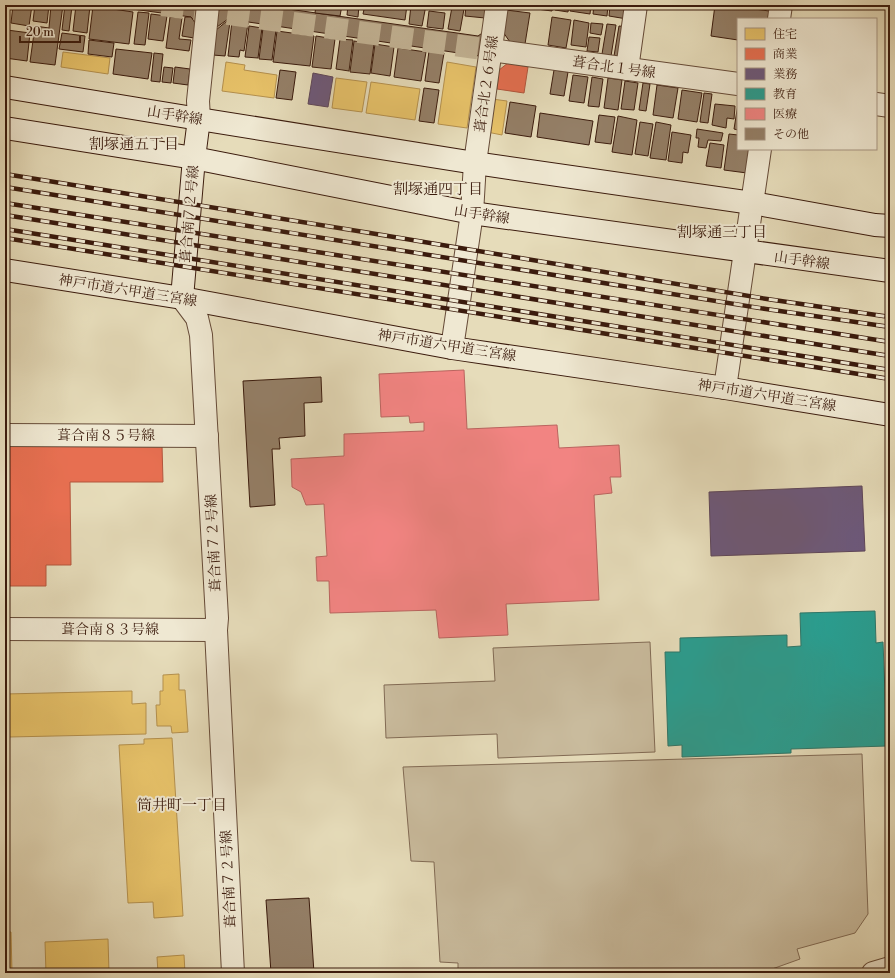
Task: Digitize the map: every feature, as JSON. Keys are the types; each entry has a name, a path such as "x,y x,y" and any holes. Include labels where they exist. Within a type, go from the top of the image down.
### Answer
{"street":[{"name":"葺合南７２号線","path":"208,5 198,101 199,120 194,158 182,298 197,318 201,335 217,618 216,630 233,973"},
{"name":"葺合北２６号線","path":"452,348 472,213 475,163 497,5"},
{"path":"627,69 636,5"},
{"path":"779,18 781,5"},
{"name":"葺合北１号線","path":"491,50 737,84"},
{"name":"山手幹線","path":"5,87 199,120 475,163 752,203 876,225 890,226"},
{"path":"877,104 890,106"},
{"name":"山手幹線","path":"5,128 194,158 472,213 890,271"},
{"path":"725,388 760,150"},
{"name":"神戸市道六甲道三宮線","path":"5,270 182,298 452,348 725,388 890,415"},
{"name":"葺合南８５号線","path":"5,435 207,436"},
{"name":"葺合南８３号線","path":"5,628 216,630"},
{"path":"873,973 890,968"}],"shaded area":[{"path":"650,642 655,752 498,758 497,734 386,738 384,685 495,681 493,648"},
{"path":"862,754 868,914 855,933 797,949 800,959 761,973 458,973 458,963 440,962 434,862 411,861 403,767"}],"building: 住宅":[{"path":"63,52 110,58 108,74 61,67"},
{"path":"226,62 245,65 244,70 277,75 274,98 222,91"},
{"path":"447,62 476,67 467,128 438,124"},
{"path":"336,78 367,82 362,112 332,108"},
{"path":"371,82 420,89 415,120 366,113"},
{"path":"492,99 507,101 502,135 487,132"},
{"path":"179,674 179,690 185,690 188,732 172,733 171,726 157,726 156,705 160,705 160,691 163,691 163,675"},
{"path":"132,691 132,704 146,703 146,734 9,737 8,725 5,725 5,694"},
{"path":"172,738 183,916 154,918 153,902 128,903 119,745 144,744 144,739"},
{"path":"5,932 11,932 12,973 5,973"},
{"path":"108,939 109,973 46,973 45,942"},
{"path":"184,955 185,973 158,973 157,957"}],"building: 商業":[{"path":"508,63 528,67 524,93 497,89 499,70"},
{"path":"162,445 163,482 70,482 71,565 46,565 46,586 5,586 5,446"}],"building: 業務":[{"path":"313,73 333,77 328,107 308,104"},
{"path":"862,486 865,551 711,556 709,492"}],"building: 教育":[{"path":"875,611 876,643 883,642 887,746 791,749 791,753 682,757 682,745 668,746 665,652 680,652 680,638 787,635 787,647 801,646 800,613"}],"building: 医療":[{"path":"464,370 467,429 557,425 559,448 619,445 621,477 610,477 612,493 594,495 599,600 506,604 508,635 439,638 436,610 330,613 329,581 317,581 316,557 327,556 324,504 306,505 301,492 292,487 291,459 344,456 344,434 424,431 424,422 410,423 409,416 381,417 379,374"}],"building: その他":[{"path":"5,5 10,5 7,24 5,23"},
{"path":"13,5 32,5 29,26 11,23"},
{"path":"35,5 49,5 47,23 33,21"},
{"path":"51,5 63,5 55,65 30,62 35,26 49,28"},
{"path":"65,5 72,6 69,31 62,30"},
{"path":"76,5 90,6 87,33 73,31"},
{"path":"103,5 260,5 478,36 488,29 479,56 228,19 217,27 196,23 191,17"},
{"path":"266,5 280,5 280,8"},
{"path":"284,5 299,5 299,10 284,8"},
{"path":"316,5 342,5 340,16 315,13"},
{"path":"348,5 359,5 358,17 347,15"},
{"path":"365,5 407,5 405,20 363,14"},
{"path":"411,5 426,5 422,26 409,24"},
{"path":"445,5 445,8 431,6"},
{"path":"466,5 487,5 485,18 465,16"},
{"path":"509,5 527,5 526,9"},
{"path":"530,5 553,5 552,11 529,8"},
{"path":"556,5 569,5 568,12 555,10"},
{"path":"571,5 591,5 590,14 570,11"},
{"path":"594,5 608,5 607,16 593,14"},
{"path":"610,5 629,5 627,19 609,16"},
{"path":"715,5 726,5 769,11 768,18 737,18 737,40 711,36"},
{"path":"93,6 133,12 129,44 89,39"},
{"path":"452,7 464,9 460,31 448,29"},
{"path":"506,10 530,13 525,44 510,42 503,32"},
{"path":"429,11 445,13 443,29 427,27"},
{"path":"138,12 149,13 145,45 134,44"},
{"path":"151,14 167,16 163,41 148,39"},
{"path":"170,17 182,18 179,39 191,40 189,51 166,48"},
{"path":"185,17 191,17 196,24 194,38 182,36"},
{"path":"552,17 571,20 566,48 548,45"},
{"path":"574,20 589,23 586,47 571,45"},
{"path":"227,21 230,22 225,56 213,55 216,30"},
{"path":"232,21 248,23 244,51 240,50 239,57 228,56"},
{"path":"591,23 603,24 601,35 590,33"},
{"path":"607,24 616,25 611,56 602,54"},
{"path":"249,26 262,28 258,58 245,57"},
{"path":"619,26 628,27 623,57 614,56"},
{"path":"263,28 276,30 272,60 259,59"},
{"path":"7,30 30,33 27,61 5,58"},
{"path":"277,31 314,36 310,66 273,62"},
{"path":"62,33 85,36 83,52 59,49"},
{"path":"316,36 335,39 331,69 312,67"},
{"path":"589,37 600,38 598,52 587,51"},
{"path":"340,39 353,40 349,71 336,69"},
{"path":"89,40 114,43 112,57 88,54"},
{"path":"354,41 374,44 370,74 350,72"},
{"path":"375,44 394,47 390,76 371,73"},
{"path":"398,48 426,52 421,81 394,77"},
{"path":"116,49 152,53 148,79 113,74"},
{"path":"429,51 444,53 439,83 425,81"},
{"path":"154,53 163,54 160,82 151,81"},
{"path":"164,67 173,68 171,83 162,82"},
{"path":"175,67 190,69 188,85 173,83"},
{"path":"280,70 296,72 292,100 276,98"},
{"path":"554,70 568,72 564,96 550,94"},
{"path":"573,75 588,77 584,103 569,101"},
{"path":"592,77 603,79 599,107 588,106"},
{"path":"608,78 622,80 618,110 604,108"},
{"path":"625,81 638,83 634,110 621,109"},
{"path":"643,83 650,84 646,111 639,110"},
{"path":"657,85 678,88 673,118 653,115"},
{"path":"424,88 439,90 434,123 419,121"},
{"path":"682,90 702,93 697,122 678,119"},
{"path":"704,93 712,94 708,123 700,122"},
{"path":"510,102 536,106 531,137 505,133"},
{"path":"715,104 735,106 734,119 727,118 726,128 712,125"},
{"path":"737,110 737,130 734,129"},
{"path":"540,113 593,121 589,145 537,137"},
{"path":"599,115 615,117 611,144 595,142"},
{"path":"618,116 637,120 632,155 612,152"},
{"path":"640,122 653,124 648,156 635,154"},
{"path":"656,122 671,125 666,160 650,158"},
{"path":"697,129 723,133 721,141 708,140 706,148 698,147 699,138 696,138"},
{"path":"672,132 691,135 688,153 683,152 682,163 668,161"},
{"path":"729,134 737,135 737,150 750,150 747,173 724,170"},
{"path":"710,143 724,145 721,168 706,166"},
{"path":"321,377 322,402 304,403 305,436 279,438 280,449 272,449 275,505 250,507 243,381"},
{"path":"309,898 314,973 271,973 266,900"}],"tunnel":[{"path":"162,5 491,50"}],"railway":[{"path":"5,174 767,299 890,317"},
{"path":"5,187 766,309 890,327"},
{"path":"5,203 890,342"},
{"path":"5,215 890,356"},
{"path":"5,229 890,370"},
{"path":"5,238 890,379"}],"district":[{"name":"割塚通五丁目","path":"134,144"},
{"name":"割塚通四丁目","path":"438,189"},
{"name":"割塚通三丁目","path":"722,232"},
{"name":"筒井町一丁目","path":"182,805"}]}
